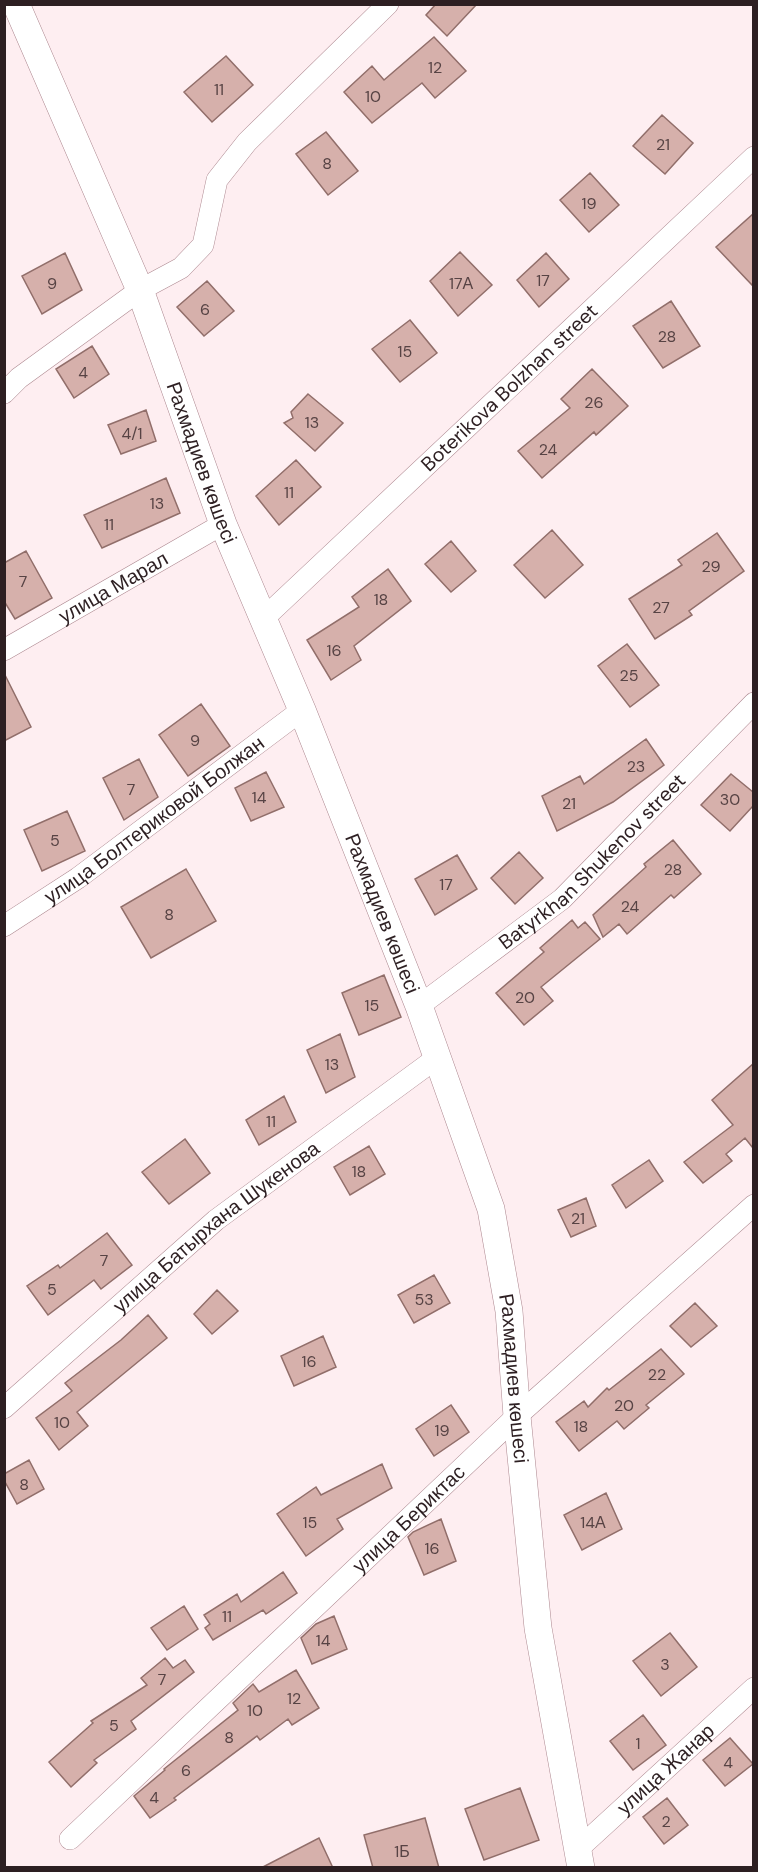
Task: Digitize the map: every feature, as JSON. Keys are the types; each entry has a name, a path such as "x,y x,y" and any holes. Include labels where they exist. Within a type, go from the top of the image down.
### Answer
{"street":[{"name":"Рахмадиев көшесі","path":"16,4 140,290 223,524 302,710 419,1006 491,1209 509,1311 538,1628 579,1859"},
{"path":"4,393 19,378 140,290 180,268 203,245 217,180 247,142 388,4"},
{"name":"Boterikova Bolzhan street","path":"263,619 753,157"},
{"name":"улица Марал","path":"4,650 223,524"},
{"name":"Batyrkhan Shukenov street","path":"419,1006 562,899 753,703"},
{"name":"улица Болтериковой Болжан","path":"4,926 78,878 302,710"},
{"name":"улица Батырхана Шукенова","path":"4,1408 216,1220 438,1057"},
{"name":"улица Бериктас","path":"70,1839 517,1416 753,1204"},
{"name":"улица Жанар","path":"579,1859 753,1688"}],"building":[{"path":"436,4 477,4 447,36 426,15"},
{"path":"434,37 466,71 435,98 422,83 372,123 344,92 372,66 384,80"},
{"path":"226,56 253,85 212,122 184,92"},
{"path":"662,115 693,143 665,174 633,146"},
{"path":"326,132 358,171 328,195 296,154"},
{"path":"590,173 619,205 589,232 560,200"},
{"path":"753,214 753,286 716,247"},
{"path":"460,252 492,285 458,316 430,281"},
{"path":"65,253 82,290 42,314 22,276"},
{"path":"546,253 569,279 539,307 517,280"},
{"path":"207,281 234,311 204,336 177,307"},
{"path":"671,301 700,346 663,368 633,326"},
{"path":"410,320 437,353 400,382 372,349"},
{"path":"92,346 109,374 74,398 56,369"},
{"path":"592,369 628,406 596,435 594,432 542,478 518,451 570,408 561,399"},
{"path":"308,394 343,423 315,451 284,423 293,418 291,412"},
{"path":"146,410 156,441 121,454 108,425"},
{"path":"296,460 321,487 279,525 256,496"},
{"path":"166,478 180,513 102,548 84,515"},
{"path":"552,530 583,565 545,598 514,565"},
{"path":"717,533 744,571 689,611 692,615 655,639 629,599 682,565 678,560"},
{"path":"451,541 476,571 451,592 425,564"},
{"path":"26,551 52,598 15,619 4,601 4,563"},
{"path":"388,569 411,601 354,646 361,660 331,680 307,640 359,607 352,597"},
{"path":"627,644 659,685 630,707 598,666"},
{"path":"4,673 31,727 4,741"},
{"path":"201,704 230,746 188,776 159,735"},
{"path":"646,739 664,765 613,802 557,831 542,796 580,776 584,784"},
{"path":"139,759 158,797 124,820 103,778"},
{"path":"266,772 284,807 251,821 235,788"},
{"path":"731,774 753,792 753,806 730,831 701,805"},
{"path":"67,811 85,851 42,871 24,830"},
{"path":"673,840 701,874 674,898 671,895 627,934 619,924 603,937 593,915 646,867 644,864"},
{"path":"519,852 543,878 515,904 491,878"},
{"path":"457,855 477,889 435,915 415,879"},
{"path":"186,869 216,921 151,958 121,907"},
{"path":"572,920 578,928 585,922 600,939 541,987 553,1001 524,1025 496,993 544,952 540,948"},
{"path":"384,975 401,1017 359,1035 342,993"},
{"path":"340,1034 355,1077 326,1093 307,1050"},
{"path":"753,1064 753,1148 745,1138 726,1154 732,1161 703,1183 684,1162 733,1125 712,1100"},
{"path":"284,1096 296,1122 259,1145 246,1120"},
{"path":"185,1139 210,1173 169,1204 142,1172"},
{"path":"369,1146 385,1174 350,1195 334,1167"},
{"path":"649,1160 663,1181 626,1208 612,1185"},
{"path":"586,1198 596,1226 571,1237 558,1210"},
{"path":"107,1233 132,1265 101,1289 94,1280 48,1315 27,1286 58,1265 60,1268"},
{"path":"434,1275 450,1303 414,1323 398,1295"},
{"path":"217,1290 238,1311 212,1334 194,1314"},
{"path":"695,1303 717,1326 691,1347 670,1326"},
{"path":"148,1315 167,1338 77,1412 88,1426 59,1450 36,1418 72,1391 65,1383 121,1340"},
{"path":"323,1336 336,1367 294,1386 281,1356"},
{"path":"661,1349 684,1374 646,1405 649,1408 624,1429 617,1421 579,1451 556,1422 584,1401 588,1407 607,1388 609,1390"},
{"path":"451,1405 469,1432 434,1456 416,1429"},
{"path":"29,1460 44,1489 17,1504 4,1480 4,1474"},
{"path":"382,1464 392,1488 337,1519 343,1529 306,1556 277,1514 316,1487 321,1495"},
{"path":"606,1493 622,1529 582,1550 564,1515"},
{"path":"441,1519 456,1561 424,1575 408,1537 413,1532"},
{"path":"283,1572 297,1593 266,1614 263,1610 213,1640 205,1628 210,1624 204,1615 237,1594 241,1602"},
{"path":"184,1606 198,1629 167,1650 151,1628"},
{"path":"334,1616 347,1649 312,1664 301,1638 316,1624"},
{"path":"670,1633 697,1667 661,1696 633,1661"},
{"path":"165,1658 173,1668 185,1660 194,1672 131,1721 136,1729 94,1760 97,1763 71,1787 49,1762 93,1723 91,1721 147,1685 141,1678"},
{"path":"296,1670 319,1708 292,1725 288,1719 260,1740 257,1736 150,1818 134,1796 238,1710 233,1703 253,1684 259,1692"},
{"path":"643,1715 666,1745 633,1770 610,1741"},
{"path":"730,1738 753,1764 725,1786 703,1760"},
{"path":"520,1788 539,1840 484,1860 465,1809"},
{"path":"667,1798 688,1825 664,1844 643,1817"},
{"path":"425,1818 439,1868 373,1868 364,1835"},
{"path":"319,1838 333,1868 261,1868"}]}
